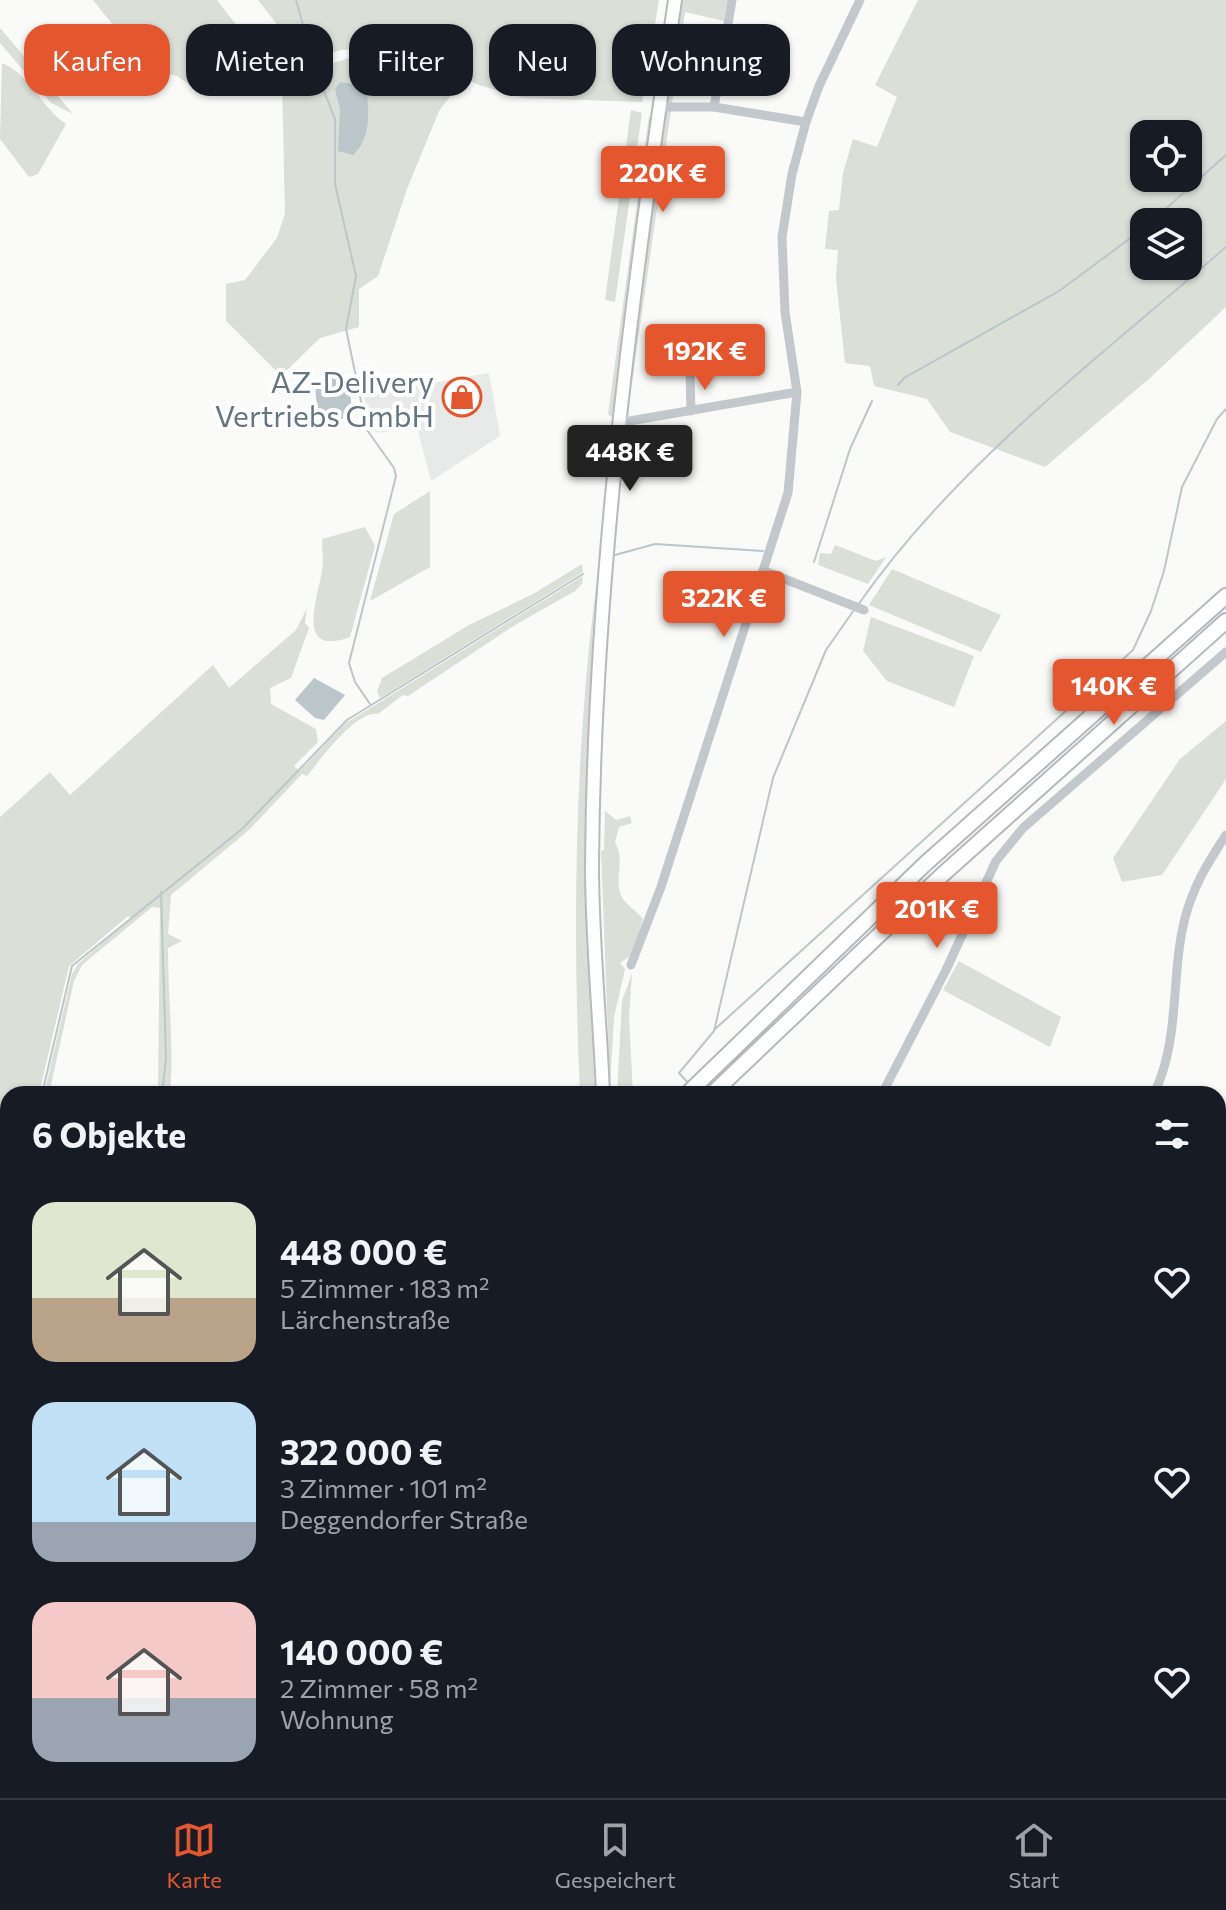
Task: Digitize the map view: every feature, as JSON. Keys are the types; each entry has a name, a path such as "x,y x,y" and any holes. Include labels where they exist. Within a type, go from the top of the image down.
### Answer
{"highway":[{"path":"696,1086 925,864 1226,596"},
{"path":"720,1086 941,876 1226,621"}],"main road":[{"path":"603,1086 592,866 606,560 618,423 675,0"}],"street":[{"path":"714,107 732,0"},
{"path":"631,965 661,887 788,493 797,392 785,312 782,237 792,174 806,122 817,91 860,0"},
{"path":"659,107 714,107 806,122"},
{"path":"689,337 691,411"},
{"path":"618,423 797,392"},
{"path":"764,571 859,608"},
{"path":"886,1086 946,970 996,861 1023,828 1226,652"},
{"path":"1157,1086 1173,1037 1185,919 1193,891 1226,835"}],"shaded area":[{"path":"93,0 217,0 236,24 186,24 186,82 170,74 170,24 112,24"},
{"path":"258,0 659,0 655,24 612,24 612,96 643,96 642,102 516,96 596,96 596,24 489,24 489,88 473,82 473,24 349,24 349,49 333,53 333,24 277,24"},
{"path":"681,0 727,0 724,21 685,12 683,24 678,24"},
{"path":"918,0 1226,0 1226,307 1150,378 1045,467 950,432 927,399 874,386 870,366 845,363 836,278 838,250 825,249 829,211 839,210 843,173 853,139 877,147 897,97 875,85"},
{"path":"0,28 24,56 24,71 0,43"},
{"path":"349,58 349,96 451,96 439,111 407,189 378,276 359,289 359,327 320,338 281,376 226,321 226,284 245,280 277,238 285,213 282,96 333,96 333,63"},
{"path":"2,63 24,79 24,96 39,96 66,124 38,174 29,177 0,139"},
{"path":"340,82 349,83 349,96 367,96 366,132 353,155 338,151 340,109 335,89"},
{"path":"45,96 58,96 73,114 51,103"},
{"path":"668,96 673,96 627,418 624,413"},
{"path":"631,110 642,113 615,302 605,300"},
{"path":"649,116 653,123 615,412 611,417 608,414"},
{"path":"344,372 351,397 351,415 340,420 322,418 317,412 315,381"},
{"path":"489,373 500,436 431,481 417,427 377,433 368,420 364,395"},
{"path":"430,491 430,567 370,601 394,514"},
{"path":"365,527 375,546 350,637 332,641 321,639 315,632 314,621 323,566 322,539"},
{"path":"835,545 876,561 886,557 868,584 818,565 820,553 831,554"},
{"path":"582,564 583,572 380,698 377,691 382,678 469,625 533,594"},
{"path":"892,569 1001,615 981,652 869,605"},
{"path":"598,572 590,765 590,971 595,1086 580,1086 576,964 577,832 590,636"},
{"path":"583,576 582,584 575,591 515,625 378,714 359,720 339,738 307,776 302,774 249,830 171,895 168,934 182,941 168,948 170,1086 158,1086 160,908 152,907 82,965 74,981 51,1086 46,1086 72,974 78,964 131,918 128,916 69,966 41,1086 0,1086 0,817 50,772 70,795 213,665 229,688 296,630 307,608 305,623 309,628 291,678 270,688 271,704 316,729 318,742 294,766 300,771 346,723"},
{"path":"871,617 974,656 954,707 887,681 863,651"},
{"path":"314,678 345,695 324,720 315,718 295,700"},
{"path":"1226,721 1226,779 1162,875 1122,882 1113,858 1180,759"},
{"path":"605,811 616,820 630,816 632,823 619,827 615,842 620,860 619,888 626,902 643,919 632,955 620,963 625,969 614,1017 610,1086 601,851 604,850"},
{"path":"959,961 1061,1017 1050,1047 943,990"},
{"path":"632,973 629,1017 633,1086 617,1086 622,1001"}],"waterway":[{"path":"296,0 303,24"},
{"path":"326,96 335,119 335,184 356,276 346,329 367,430 394,468 396,476 349,663 355,682 370,704"},
{"path":"1167,208 1226,155"},
{"path":"898,385 904,378 1059,291 1130,238"},
{"path":"858,605 939,505 984,459 1079,372 1226,247"},
{"path":"814,562 850,449 872,401"},
{"path":"714,1030 1133,650 1151,611 1164,571 1182,487 1217,419 1226,409"},
{"path":"615,555 655,544 763,551"},
{"path":"44,1086 72,966 242,829 347,720 583,574"},
{"path":"690,1085 679,1073 714,1031 773,778 826,650 854,610"},
{"path":"161,892 166,1058 163,1086"}],"place":[{"name":"AZ-Delivery Vertriebs GmbH","path":"462,397"}]}
